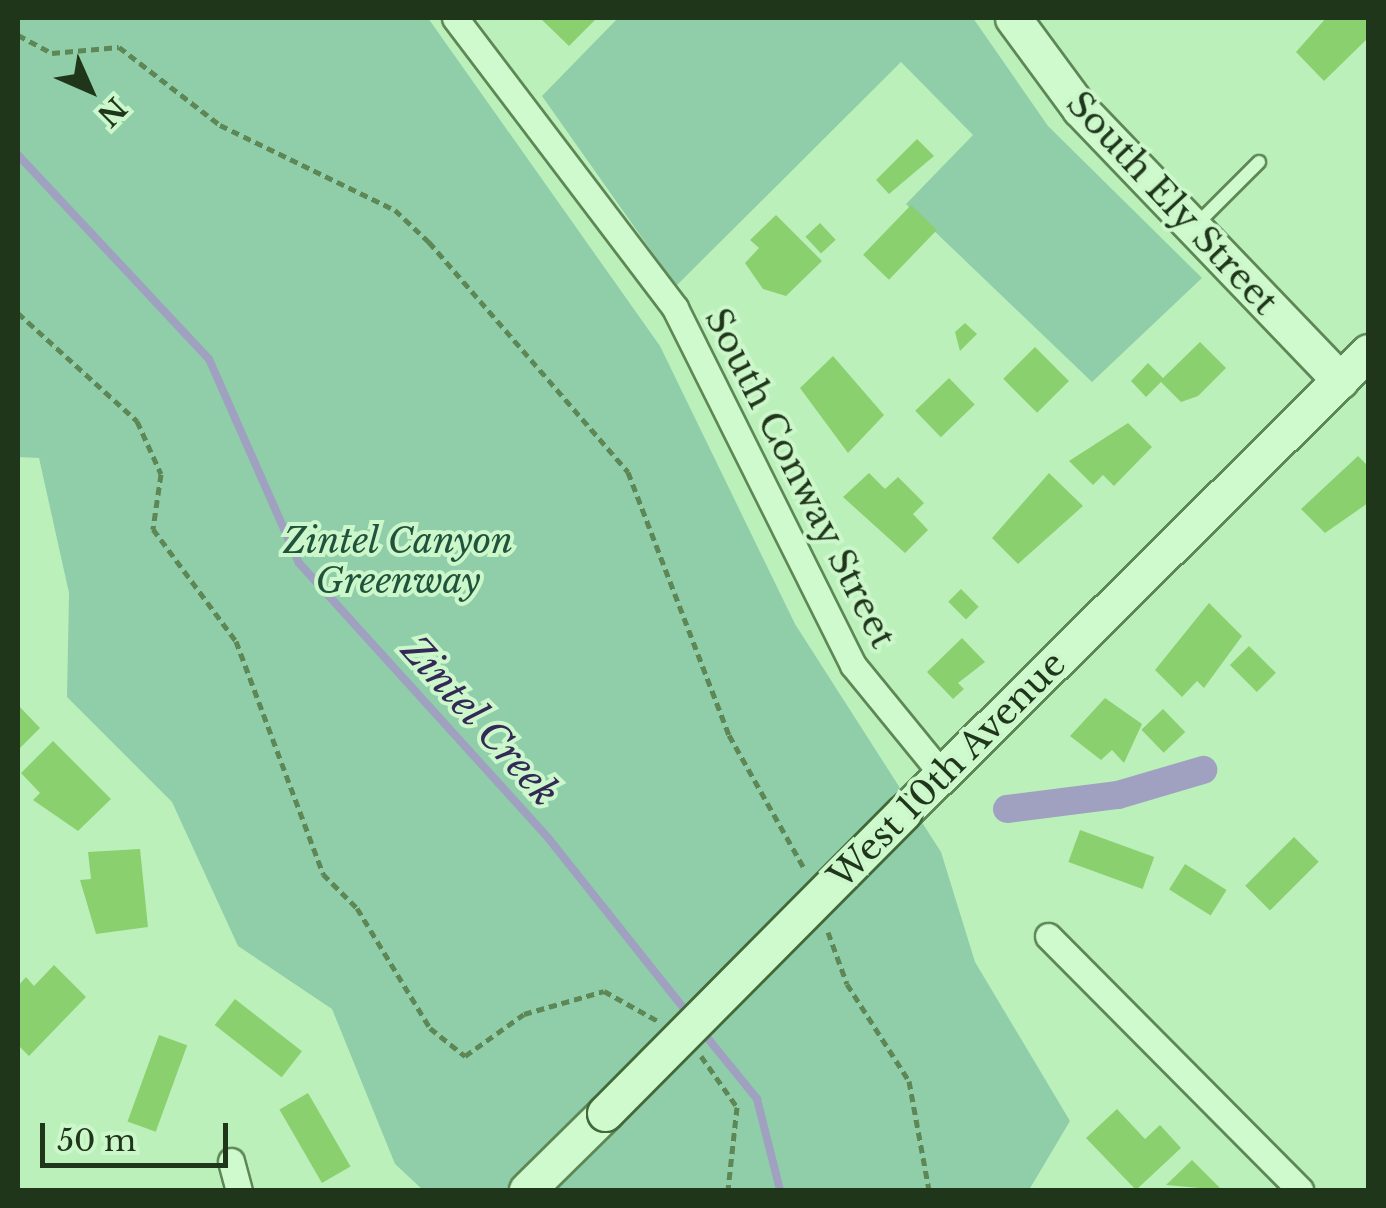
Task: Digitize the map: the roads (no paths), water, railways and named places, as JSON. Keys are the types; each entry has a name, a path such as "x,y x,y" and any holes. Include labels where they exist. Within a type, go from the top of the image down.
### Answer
{"main road":[{"name":"South Ely Street","path":"1012,18 1080,110 1340,380"},
{"name":"West 10th Avenue","path":"527,1190 1368,352"}],"street":[{"name":"South Conway Street","path":"455,18 675,308 853,664 942,774"},
{"path":"1048,936 1300,1190"},
{"path":"230,1161 240,1190"}],"lane":[{"path":"1193,228 1259,162"}],"waterway":[{"name":"Zintel Creek","path":"18,155 209,359 299,563 549,839 689,1015"},
{"path":"1007,809 1118,795 1203,770"},
{"name":"Zintel Creek","path":"701,1030 757,1099 780,1190"}],"park label":[{"name":"Zintel Canyon Greenway","path":"398,561"}]}
